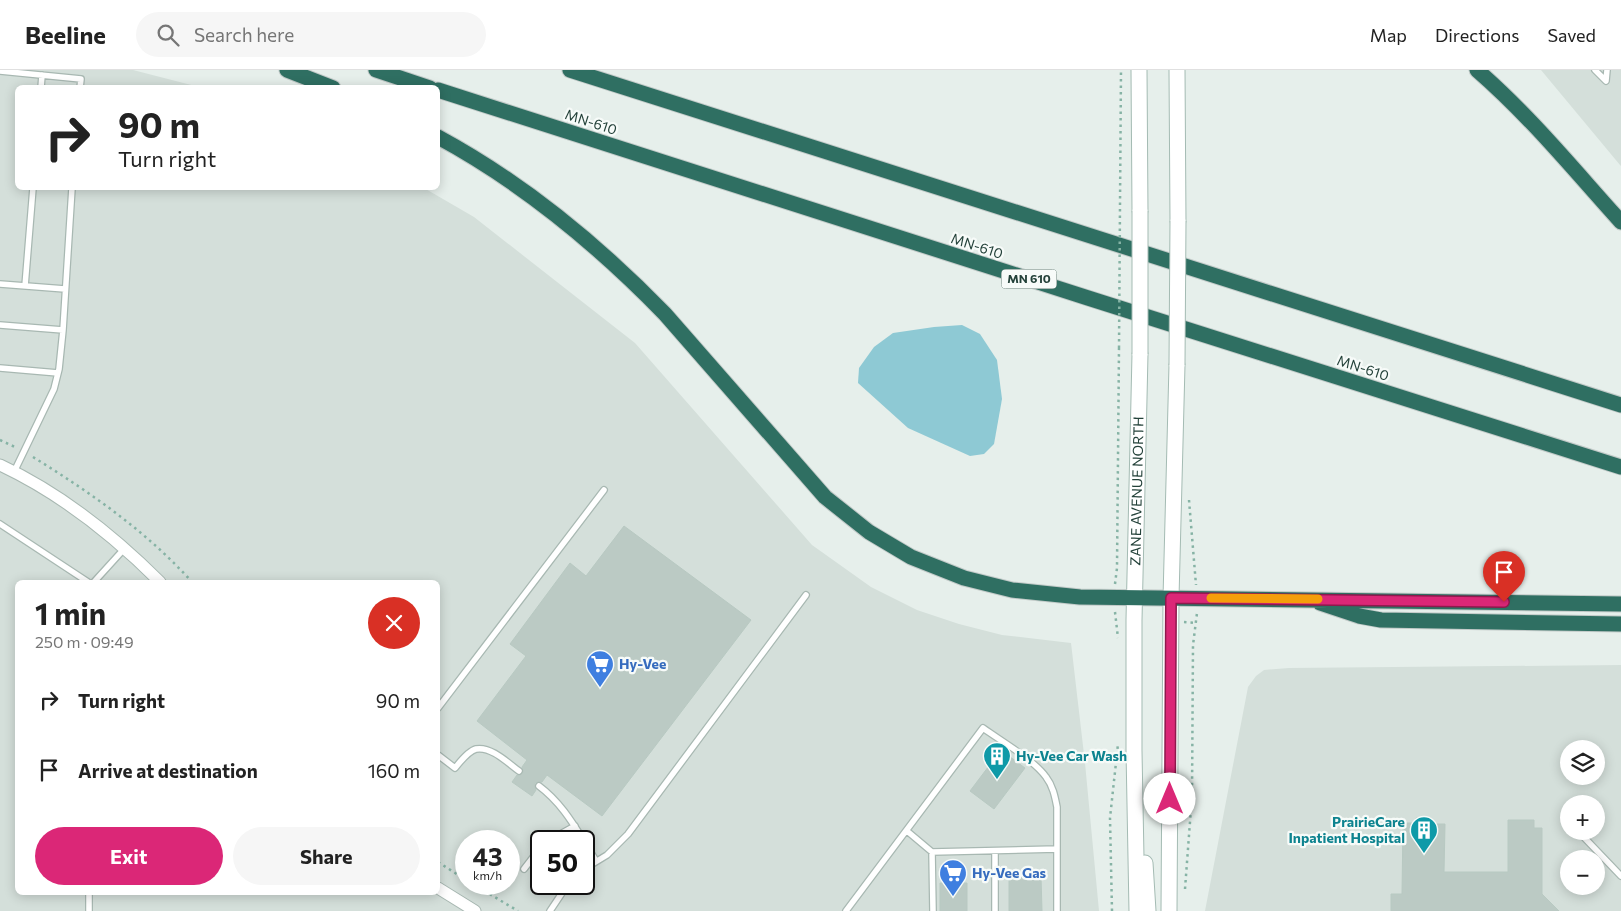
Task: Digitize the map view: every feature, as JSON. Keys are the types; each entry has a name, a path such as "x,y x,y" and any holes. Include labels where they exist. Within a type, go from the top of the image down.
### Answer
{"highway":[{"path":"287,70 325,85"},
{"path":"376,70 421,85"},
{"path":"570,70 1621,405"},
{"path":"1477,70 1507,97 1556,148 1621,222"},
{"name":"MN-610","path":"440,91 1621,467"},
{"path":"440,138 492,169 546,207 640,288 687,337 825,497 869,532 911,557 936,568 1012,590 1059,596 1621,604"},
{"path":"1312,599 1342,611 1381,620 1621,624"}],"main road":[{"name":"ZANE AVENUE NORTH","path":"1137,911 1134,757 1134,598 1140,354 1139,70"},
{"path":"1169,911 1171,598 1177,365 1177,70"},
{"path":"1134,757 1148,890 1148,911"}],"street":[{"path":"0,465 55,496 101,529 158,580"},
{"path":"440,889 475,911"}],"lane":[{"path":"1595,70 1606,81 1607,70"},
{"path":"0,71 81,79 80,85"},
{"path":"41,85 42,75"},
{"path":"25,286 33,190"},
{"path":"14,472 54,388 58,373 63,330 72,190"},
{"path":"0,284 65,289"},
{"path":"0,325 63,330"},
{"path":"0,368 58,373"},
{"path":"440,705 604,490"},
{"path":"0,524 85,580"},
{"path":"96,580 124,549"},
{"path":"596,861 607,855 628,834 806,594"},
{"path":"846,911 983,728 1036,767 1047,778 1054,792 1057,807 1057,911"},
{"path":"440,757 454,768 476,749 484,749 495,754 519,772"},
{"path":"539,786 557,802 577,830"},
{"path":"567,830 574,826"},
{"path":"907,830 932,852 1057,849"},
{"path":"1587,840 1621,876"},
{"path":"995,851 995,911"},
{"path":"932,852 933,911"},
{"path":"524,869 530,861"},
{"path":"89,895 89,911"},
{"path":"550,911 561,895"}],"path":[{"path":"1115,584 1117,568 1121,70"},
{"path":"0,440 66,477 118,513 190,580"},
{"path":"1185,893 1192,795 1193,645 1197,620 1189,495"},
{"path":"1114,618 1119,643"},
{"path":"1112,911 1110,818 1119,736"},
{"path":"440,863 455,873"},
{"path":"491,895 518,911"}],"shaded area":[{"path":"0,70 133,70 191,85 15,85 15,190 427,190 474,217 635,343 812,545 871,587 917,610 959,624 1002,635 1071,643 1099,911 0,911"},
{"path":"1541,70 1621,70 1621,166 1620,165"},
{"path":"1621,665 1621,911 1205,911 1248,687 1256,676 1264,670 1289,668"}],"water":[{"path":"962,325 980,334 997,360 1002,399 994,444 984,454 970,456 908,428 858,383 859,368 874,347 893,333"}],"building":[{"name":"Hy-Vee","path":"624,526 751,620 602,816 547,775 542,782 535,783 536,790 532,796 512,782 517,775 523,773 522,767 527,760 477,721 526,656 510,644 570,563 586,576"},
{"name":"Hy-Vee Car Wash","path":"1001,750 1025,768 994,809 970,791"},
{"name":"PrairieCare Inpatient Hospital","path":"1416,818 1431,818 1431,824 1445,824 1444,872 1508,872 1508,820 1534,820 1534,828 1542,828 1542,894 1559,911 1391,911 1391,894 1402,894 1403,823 1416,823"},
{"name":"Hy-Vee Gas","path":"1009,877 1041,877 1042,911 1009,911"},
{"name":"Hy-Vee Gas","path":"940,883 967,883 967,911 940,911"}],"slow traffic":[{"path":"1211,598 1318,599"}],"place":[{"name":"Hy-Vee","path":"600,688"},
{"name":"Hy-Vee Car Wash","path":"997,780"},
{"name":"PrairieCare Inpatient Hospital","path":"1424,854"},
{"name":"Hy-Vee Gas","path":"953,897"}],"route":[{"path":"1170,799 1171,598 1504,602"}]}
